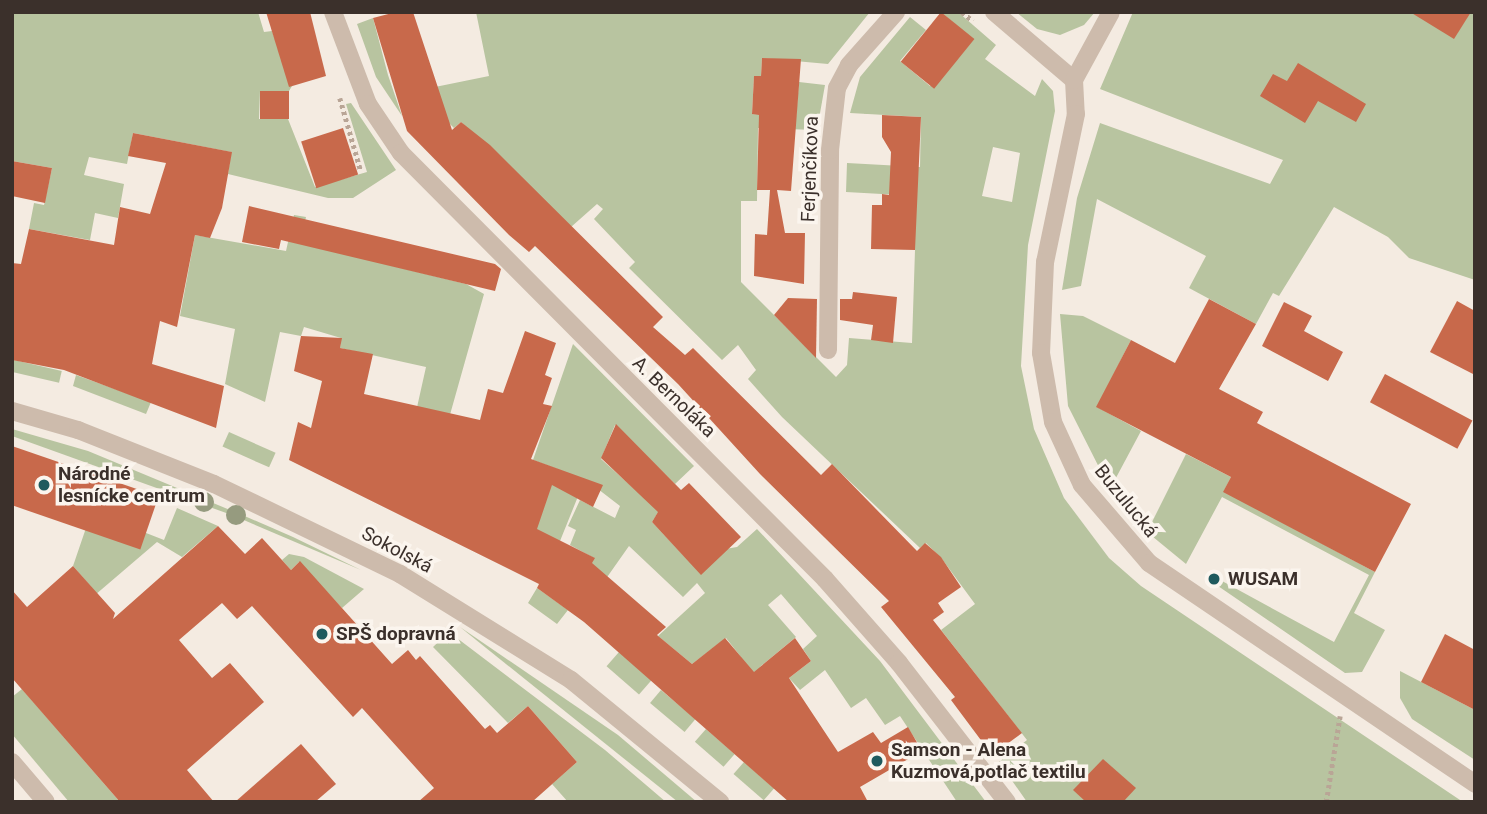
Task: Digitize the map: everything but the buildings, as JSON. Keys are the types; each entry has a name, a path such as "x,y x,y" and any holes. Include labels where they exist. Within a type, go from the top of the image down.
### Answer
{"street":[{"name":"A. Bernoláka","path":"333,12 368,104 401,153 817,570 899,663 1007,802"},
{"name":"Ferjenčíkova","path":"828,350 830,150 837,88 849,65 896,12"},
{"path":"994,12 1074,80 1111,12"},
{"name":"Buzulucká","path":"1074,80 1076,114 1045,262 1041,353 1053,422 1082,485 1149,562 1475,784"},
{"name":"Sokolská","path":"12,411 78,430 214,484 400,574 571,680 720,802"},
{"path":"12,762 46,802"}],"path":[{"path":"1326,802 1341,714"}],"green space":[{"path":"12,12 258,12 264,32 272,31 292,86 289,91 260,91 259,119 288,119 315,187 367,172 346,104 351,103 396,170 353,198 328,198 228,174 231,152 133,133 127,164 89,157 84,175 124,184 118,218 95,213 90,240 29,229 34,203 44,205 52,168 12,161"},
{"path":"476,12 870,12 828,64 762,58 761,76 754,77 752,114 796,117 799,82 825,85 817,130 758,128 757,201 741,201 741,282 836,377 847,365 849,338 912,343 915,250 900,195 846,192 847,163 920,167 921,117 850,113 860,77 910,17 926,30 900,61 930,86 973,40 941,12 958,12 996,45 985,59 1035,96 1042,79 1053,91 1055,111 1028,245 1021,366 1034,429 1064,498 1109,558 1141,586 1463,802 1027,802 999,762 1027,740 941,630 975,604 942,559 926,543 920,548 782,417 748,379 756,370 738,345 722,360 629,268 635,262 594,219 603,209 597,204 571,227 461,122 454,128 449,123 435,87 489,76","holes":["993,147 1020,153 1012,202 982,196"]},
{"path":"1016,12 1095,12 1084,25 1060,35 1037,29"},
{"path":"1133,12 1475,12 1475,280 1409,258 1388,237 1334,207 1279,296 1273,293 1256,324 1189,288 1206,256 1097,199 1081,286 1062,290 1077,198 1100,123 1270,184 1283,160 1100,89"},
{"path":"373,18 402,116 376,77 357,24"},
{"path":"294,215 306,217 300,243 466,284 484,294 433,475 403,470 426,367 340,348 341,338 304,327 301,336 280,332 265,402 225,384 235,329 180,316 195,235 286,251"},
{"path":"1060,314 1083,316 1131,340 1097,407 1141,431 1110,489 1068,406"},
{"path":"573,344 694,466 675,484 615,425 601,459 659,511 652,522 684,556 737,547 757,529 880,661 986,802 957,802 900,716 885,725 866,698 851,708 825,670 800,690 789,678 811,661 803,649 817,636 781,594 768,605 796,637 761,666 732,708 741,657 726,638 692,664 658,636 705,593 697,583 683,597 629,546 579,617 568,610 594,558 570,545 576,530 568,526 580,500 615,518 620,506 585,479 558,546 533,532 557,469 533,460"},
{"path":"14,360 62,371 59,383 12,372"},
{"path":"76,375 151,402 146,414 73,386"},
{"path":"12,429 88,451 230,510 229,514 12,436"},
{"path":"229,432 276,453 269,467 222,447"},
{"path":"1186,454 1231,477 1224,491 1375,572 1354,613 1385,630 1362,672 1345,673 1218,586 1222,581 1334,642 1369,575 1222,497 1186,564 1147,532"},
{"path":"177,508 218,526 182,557 157,542 12,666 93,589 73,566 86,528 135,545 141,531 164,540"},
{"path":"233,511 293,537 361,570 232,515"},
{"path":"289,554 304,557 364,589 342,608 299,562 291,570 282,560"},
{"path":"537,588 568,610 557,624 528,603"},
{"path":"460,627 618,735 697,802 678,802"},
{"path":"449,632 605,750 666,802 568,802 552,784 577,762 528,706 508,723 433,647"},
{"path":"619,652 651,680 639,695 607,666"},
{"path":"1400,671 1475,710 1475,760 1412,719 1400,698"},
{"path":"22,689 120,802 69,802 12,734 12,697"},
{"path":"661,690 695,719 685,732 650,703"},
{"path":"706,729 735,754 724,767 695,742"},
{"path":"744,762 774,788 764,800 734,774"}],"place":[{"name":"Národné lesnícke centrum","path":"44,485"},
{"name":"WUSAM","path":"1214,579"},
{"name":"SPŠ dopravná","path":"322,634"},
{"name":"Samson - Alena Kuzmová,potlač textilu","path":"877,761"}]}
